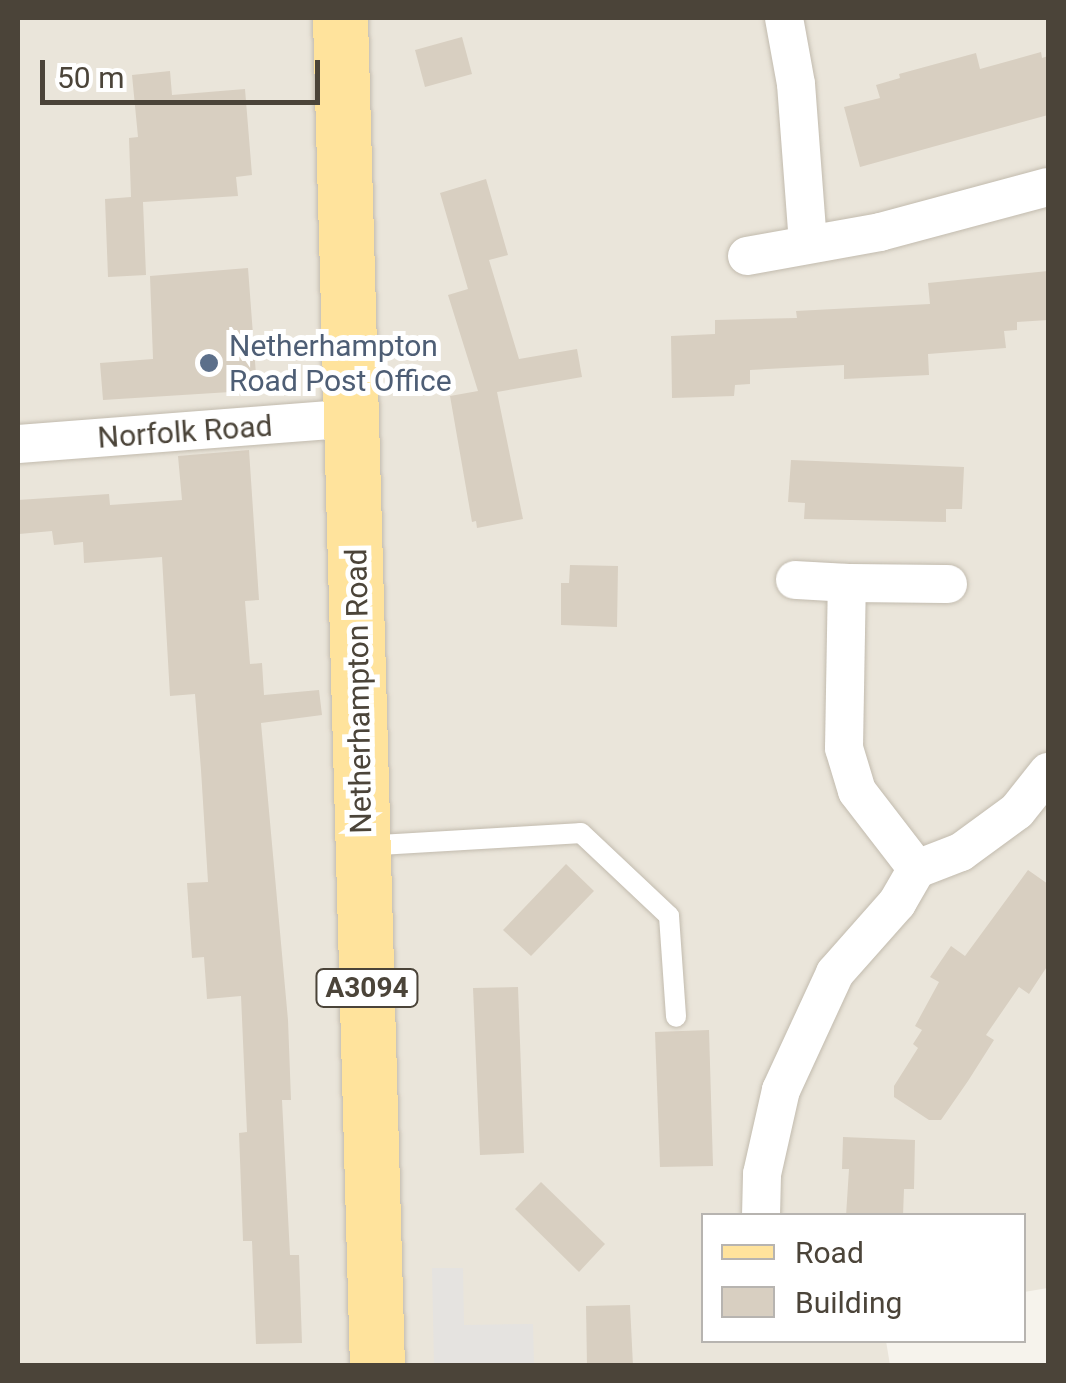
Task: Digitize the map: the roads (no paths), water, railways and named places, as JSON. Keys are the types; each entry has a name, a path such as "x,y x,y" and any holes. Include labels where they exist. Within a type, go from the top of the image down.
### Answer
{"main road":[{"name":"Netherhampton Road","path":"340,18 377,1366"}],"street":[{"path":"784,18 796,84 808,243"},
{"path":"748,256 902,227 1048,187"},
{"name":"Norfolk Road","path":"18,444 353,418"},
{"path":"795,580 948,584"},
{"path":"847,583 844,748 857,792 918,869"},
{"path":"761,1213 762,1174 781,1090 835,973 897,903 918,869 961,852 1017,811 1048,772"}],"lane":[{"path":"362,846 581,833 670,916 676,1018"}],"place":[{"name":"Netherhampton Road Post Office","path":"209,363"}]}
